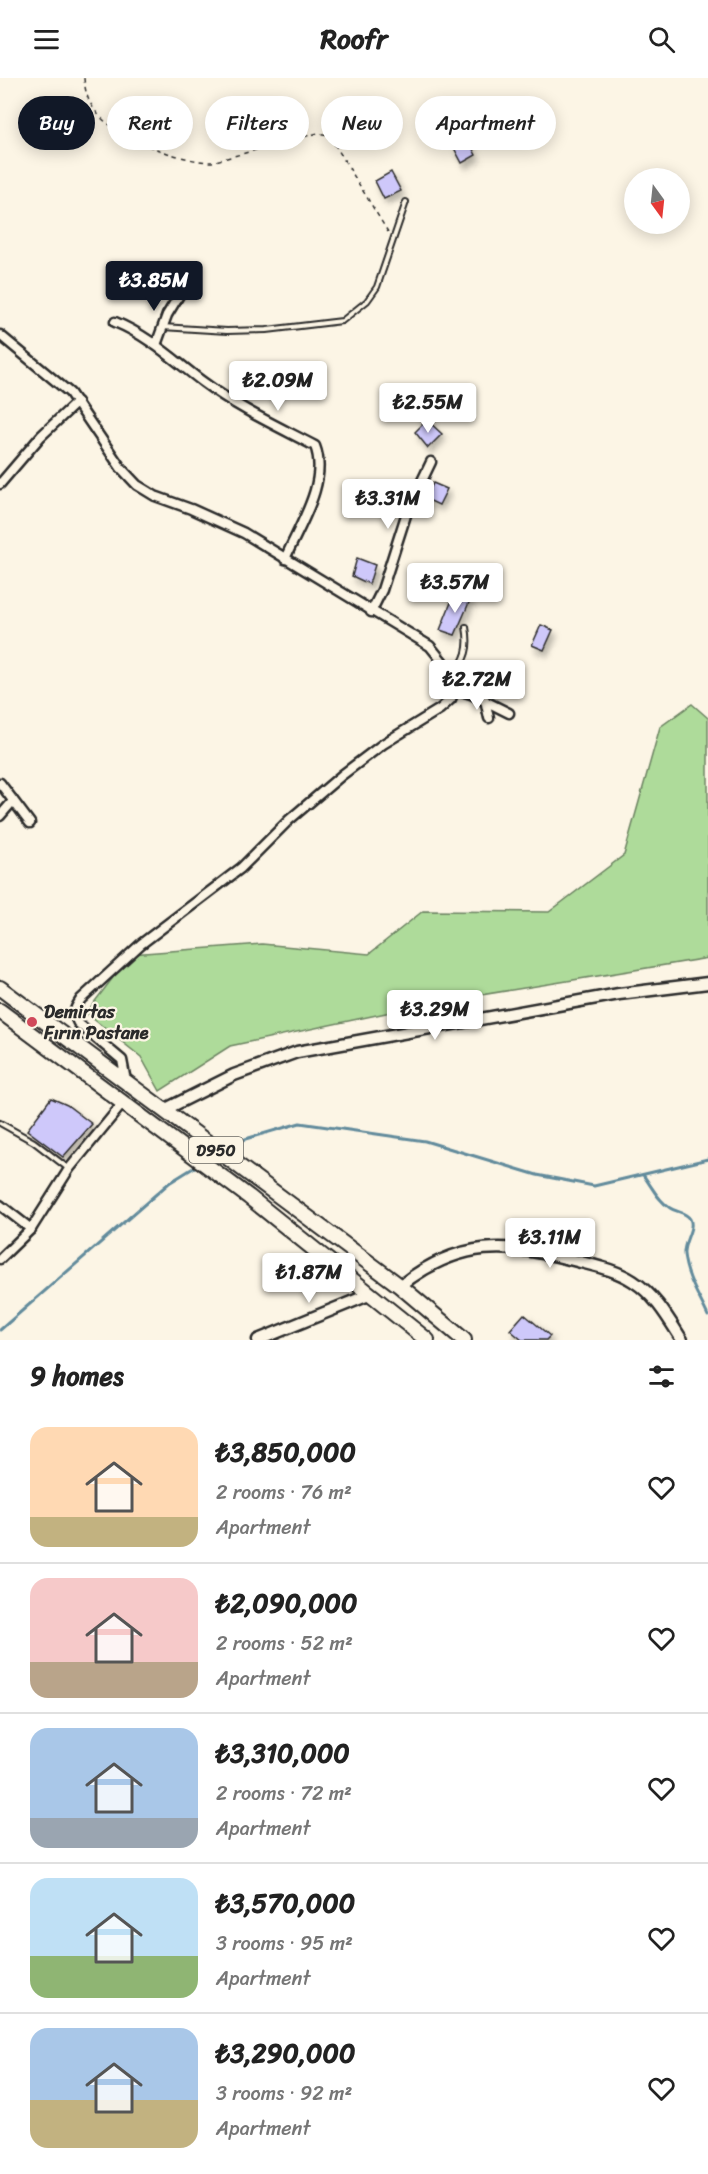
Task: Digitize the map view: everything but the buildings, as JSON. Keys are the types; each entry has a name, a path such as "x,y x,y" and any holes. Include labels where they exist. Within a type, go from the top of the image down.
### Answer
{"highway":[{"name":"D950","path":"0,988 400,1286 464,1340"},
{"path":"0,1011 249,1197 427,1340"}],"street":[{"path":"156,345 161,327 181,292"},
{"path":"115,322 156,345 241,408 315,447 320,458 319,475 285,559"},
{"path":"0,335 70,393 121,468 137,484 155,496 191,509 244,533 430,646 453,676 455,689 451,699 440,709 383,744 342,774 289,820 241,868 141,944 81,999 74,1009 74,1017 122,1060 126,1081"},
{"path":"0,484 41,436 77,402"},
{"path":"371,612 382,590 407,512 432,462"},
{"path":"455,689 485,700 509,713"},
{"path":"485,700 489,718"},
{"path":"0,783 30,823"},
{"path":"0,816 13,801"},
{"path":"166,1112 234,1075 297,1052 619,994 708,983"},
{"path":"0,1259 31,1229 69,1169 124,1102"},
{"path":"0,1204 31,1229"},
{"path":"400,1286 417,1273 441,1260 475,1249 507,1246 611,1270 633,1281 656,1300 682,1340"},
{"path":"258,1340 371,1294"}],"lane":[{"path":"161,327 189,330 267,330 342,321 367,301 377,287 406,202"},
{"path":"453,676 464,661 469,647 466,627"},
{"path":"0,1123 34,1142 69,1169"}],"path":[{"path":"84,78 86,96 106,123 164,152 196,162 212,162 318,133 329,135 393,241"}],"green space":[{"path":"692,704 708,718 708,958 438,1002 230,1046 160,1091 141,1057 86,1013 131,954 262,944 369,954 423,911 549,912 624,855 660,727"}],"waterway":[{"path":"224,1149 235,1142 300,1123 425,1141 537,1175 594,1186 708,1159"},
{"path":"0,1330 169,1183 198,1165"},
{"path":"643,1175 666,1205 690,1219 691,1227 684,1249 685,1262 708,1316"}],"place":[{"name":"Demirtas Fırın Pastane","path":"32,1022"}]}
